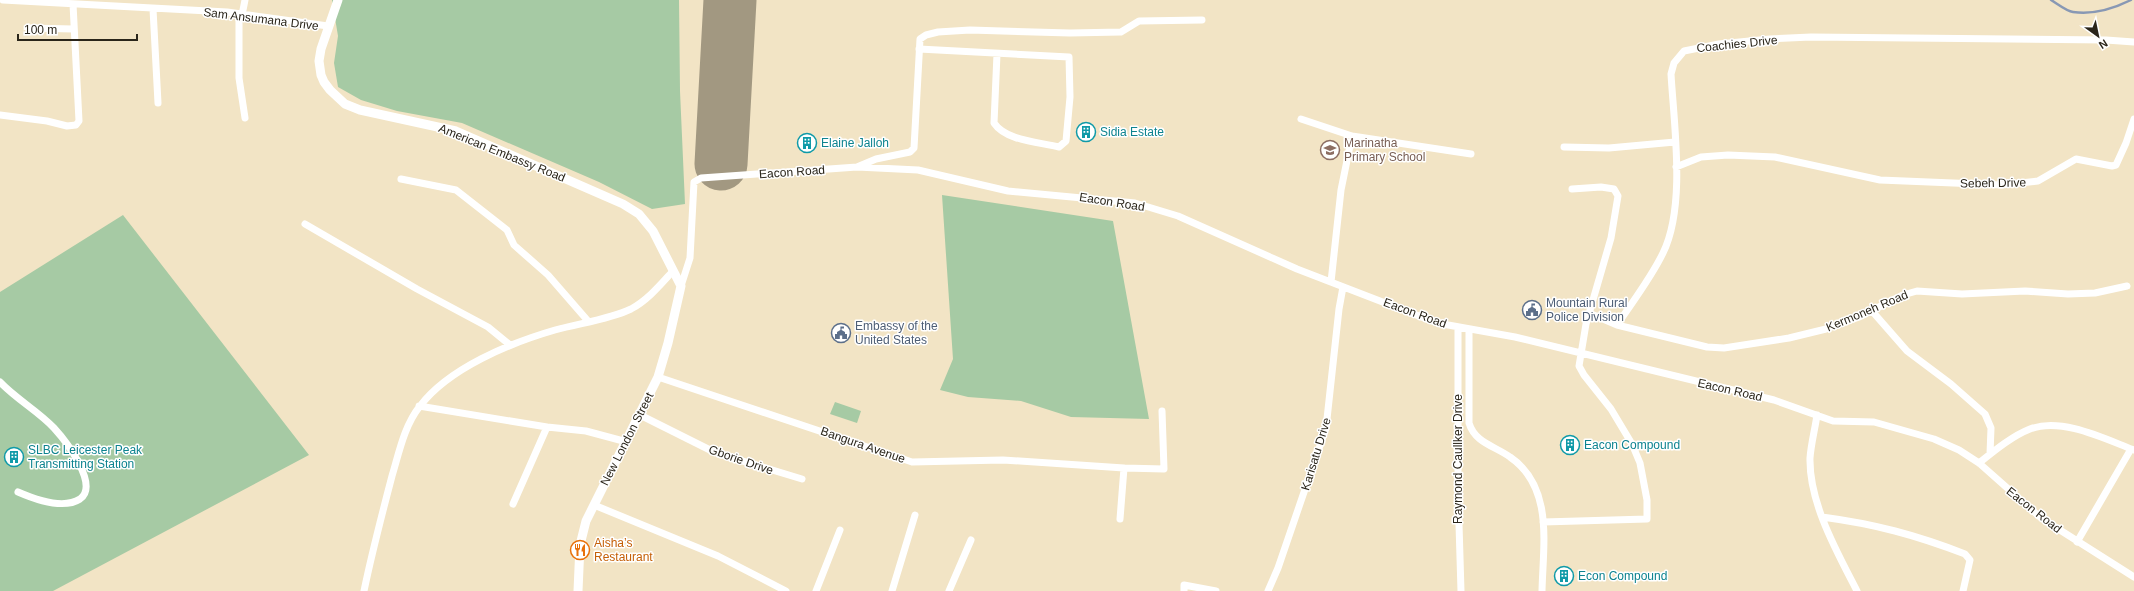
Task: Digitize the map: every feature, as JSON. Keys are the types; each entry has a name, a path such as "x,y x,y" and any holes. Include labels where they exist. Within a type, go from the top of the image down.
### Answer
{"street":[{"name":"Sam Ansumana Drive","path":"3,0 50,1 73,4 241,14 328,26"},
{"path":"245,0 241,14 239,78 245,118"},
{"name":"American Embassy Road","path":"338,0 320,49 319,61 321,76 330,90 344,104 360,110 456,131 623,204 639,214 653,231 681,286"},
{"path":"0,115 47,121 67,126 72,126 78,123 80,119 73,29 73,4"},
{"path":"153,9 158,103"},
{"path":"856,167 876,159 910,152 914,148 920,39 926,35 938,32 970,30 1070,33 1120,32 1139,21 1202,20"},
{"path":"29,28 73,29"},
{"name":"Coachies Drive","path":"1617,325 1641,290 1664,252 1673,218 1676,167 1671,74 1674,63 1684,51 1719,44 1811,37 2036,39 2134,42"},
{"path":"919,49 1069,57 1070,97 1066,141 1064,144 1059,146 1012,136 998,130 994,124 997,54"},
{"path":"1301,119 1352,136 1470,154"},
{"name":"Sebeh Drive","path":"1676,167 1694,159 1707,156 1728,155 1775,157 1830,168 1862,177 1966,184 2019,185 2046,178 2076,159 2112,166 2119,162 2134,119"},
{"path":"1331,282 1341,190 1352,136"},
{"path":"1564,146 1609,148 1675,142"},
{"name":"Eacon Road","path":"681,286 690,258 695,210 694,182 700,178 856,167 918,170 1008,191 1134,203 1178,216 1331,282 1437,323 1458,328 1515,336 1658,373 1774,400 1839,423 1874,422 1906,430 1945,444 1979,463 2021,502 2077,542 2134,577"},
{"path":"401,178 456,190 507,230 514,245 548,275 588,321"},
{"path":"1543,522 1647,519 1647,500 1640,463 1623,427 1581,370 1580,359 1589,313 1611,238 1618,196 1614,189 1601,187 1572,189"},
{"path":"305,224 417,289 488,327 510,345"},
{"path":"364,591 374,543 402,444 419,406 433,391 451,378 510,345 548,332 631,308 653,292 674,271"},
{"name":"New London Street","path":"578,591 582,534 594,505 627,442 658,377 668,343 681,286"},
{"name":"Kermoneh Road","path":"1589,313 1617,325 1707,347 1724,348 1811,333 1872,311 1897,298 1917,290 1962,294 2026,291 2068,294 2095,293 2127,286"},
{"name":"Karisatu Drive","path":"1268,591 1278,568 1326,428 1338,320 1344,287"},
{"path":"1872,311 1908,351 1951,384 1985,414 1992,428 1990,454"},
{"name":"Raymond Caullker Drive","path":"1458,328 1458,490 1461,591"},
{"path":"1469,329 1469,423 1471,430 1481,440 1510,456 1524,469 1536,487 1541,500 1543,522 1542,591"},
{"name":"Bangura Avenue","path":"658,377 912,462 1003,460 1124,468 1164,469 1162,411"},
{"path":"0,382 54,428 75,457 86,479 85,493 78,500 70,503 48,501 18,492"},
{"path":"419,406 547,427 586,431 627,442"},
{"name":"Gborie Drive","path":"640,415 716,453 802,480"},
{"path":"1817,415 1810,458 1812,479 1822,517 1831,542 1857,591"},
{"path":"1979,463 1990,454 2031,429 2062,426 2101,437 2133,450 2077,542"},
{"path":"513,504 547,427"},
{"path":"1120,519 1124,468"},
{"path":"594,505 718,556 786,591"},
{"path":"892,591 915,515"},
{"path":"1822,517 1889,528 1922,537 1965,554 1970,560 1963,591"},
{"path":"816,591 840,530"},
{"path":"949,591 971,540"},
{"path":"1184,591 1184,585 1216,591"}],"green space":[{"path":"332,0 679,0 680,91 685,204 652,209 599,182 462,123 397,111 361,100 338,87 334,63 338,36"},
{"path":"942,195 1113,221 1149,419 1071,417 1021,401 968,397 940,390 953,359"},
{"path":"123,215 309,455 53,591 0,591 0,292"},
{"path":"835,402 861,411 857,423 830,414"}],"waterway":[{"path":"2051,0 2068,10 2081,13 2096,12 2131,0"}],"runway":[{"path":"721,164 730,0"}],"place":[{"name":"Sidia Estate","path":"1086,132"},
{"name":"Elaine Jalloh","path":"807,143"},
{"name":"Marinatha Primary School","path":"1330,150"},
{"name":"Mountain Rural Police Division","path":"1532,310"},
{"name":"Embassy of the United States","path":"841,333"},
{"name":"Eacon Compound","path":"1570,445"},
{"name":"SLBC Leicester Peak Transmitting Station","path":"14,457"},
{"name":"Aisha’s Restaurant","path":"580,550"},
{"name":"Econ Compound","path":"1564,576"}]}
